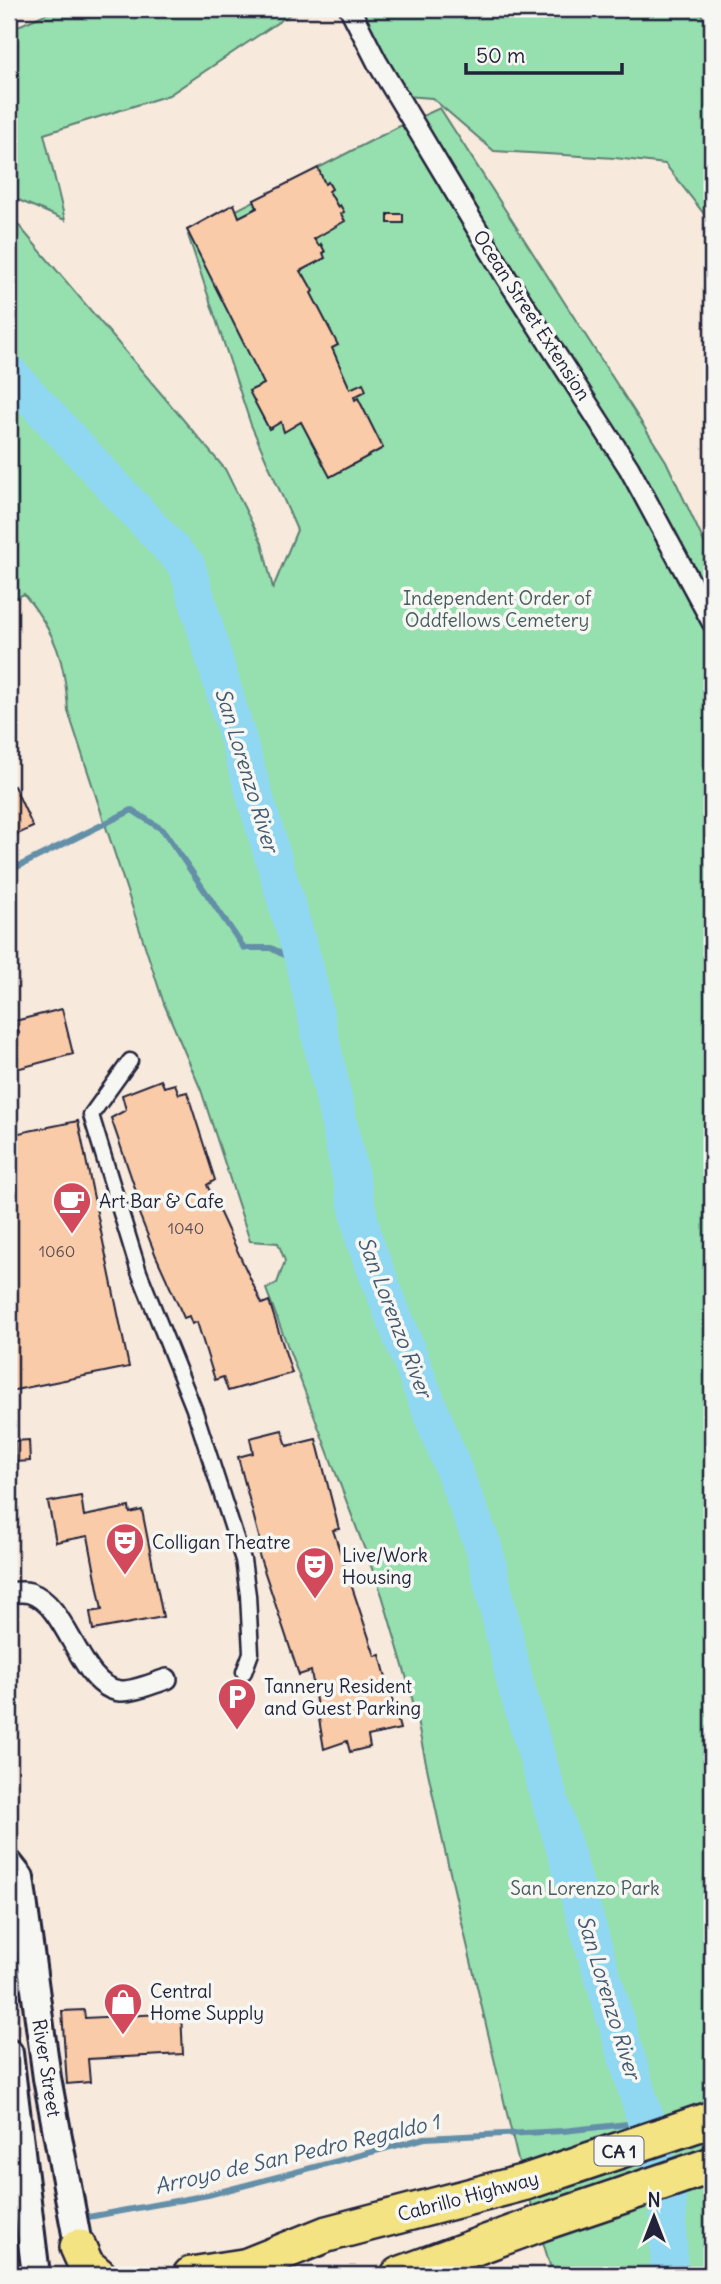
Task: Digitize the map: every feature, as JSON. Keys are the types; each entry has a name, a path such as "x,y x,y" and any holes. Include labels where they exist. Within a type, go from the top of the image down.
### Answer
{"highway":[{"name":"Cabrillo Highway","path":"191,2275 234,2271 349,2227 526,2182 712,2119"},
{"name":"CA 1","path":"399,2275 712,2165"},
{"path":"80,2261 98,2275"}],"main road":[{"name":"River Street","path":"9,1864 20,1878 47,2078 80,2261"},
{"name":"River Street","path":"9,2053 36,2275"}],"street":[{"name":"Ocean Street Extension","path":"350,9 377,62 499,266 629,468 712,622"},
{"path":"130,1061 91,1115 139,1272 194,1409 243,1560 251,1653 244,1672"},
{"path":"9,1593 24,1591 41,1598 56,1616 97,1680 106,1688 124,1691 167,1679"}],"green space":[{"path":"57,9 298,9 169,95 44,134 65,220 9,196 9,30"},
{"path":"357,9 697,9 712,29 712,224 665,164 615,158 494,151 432,98 406,96"},
{"path":"440,108 666,461 712,559 712,2275 553,2275 518,2160 444,1847 411,1693 382,1595 266,1289 277,1283 285,1261 278,1243 250,1241 201,1090 164,1004 68,711 57,648 44,622 24,594 9,601 9,214 225,469 262,543 273,588 297,530 251,425 188,235"}],"building":[{"path":"318,168 325,184 328,182 332,189 329,191 338,207 340,205 344,212 341,214 345,221 314,239 319,246 321,244 325,258 300,271 313,291 311,293 338,345 332,348 350,389 363,383 366,391 354,397 355,400 358,398 383,448 330,477 301,422 284,432 281,422 269,429 249,391 264,384 187,230 234,204 239,217 257,208 254,200"},
{"path":"388,214 403,214 403,223 388,223"},
{"path":"14,786 33,827 9,838 9,788"},
{"path":"62,1009 73,1054 9,1071 9,1036 19,1033 15,1021"},
{"path":"161,1080 164,1087 175,1084 179,1094 187,1092 215,1180 207,1185 262,1304 269,1301 292,1373 228,1391 223,1377 215,1380 197,1322 192,1324 189,1316 184,1318 156,1256 134,1201 139,1200 111,1118 126,1110 122,1095"},
{"path":"78,1121 129,1367 10,1391 9,1135"},
{"name":"Live/Work Housing","path":"282,1430 287,1446 316,1439 339,1529 333,1530 375,1656 380,1655 400,1729 368,1736 370,1747 350,1752 347,1741 324,1749 311,1671 299,1675 256,1546 261,1544 238,1457 253,1453 250,1438"},
{"path":"29,1440 30,1461 16,1462 15,1441"},
{"name":"Colligan Theatre","path":"81,1496 84,1516 129,1507 130,1513 142,1510 163,1617 93,1630 90,1612 102,1610 88,1536 56,1542 48,1502"},
{"name":"Central Home Supply","path":"84,2010 85,2018 181,2013 183,2054 88,2059 90,2082 67,2084 62,2011"}],"waterway":[{"name":"San Lorenzo River","path":"9,373 187,566 305,966 365,1243 484,1548 516,1686 668,2196 669,2275"},
{"path":"9,871 132,810 163,830 244,948 271,948 305,966"},
{"name":"Arroyo de San Pedro Regaldo 1","path":"83,2218 208,2195 425,2138 563,2131 646,2122"}],"place":[{"name":"Art Bar & Cafe","path":"72,1235"},
{"name":"Colligan Theatre","path":"125,1576"},
{"name":"Live/Work Housing","path":"315,1600"},
{"name":"Tannery Resident and Guest Parking","path":"237,1731"},
{"name":"Central Home Supply","path":"123,2036"}],"park label":[{"name":"Independent Order of Oddfellows Cemetery","path":"497,609"},
{"name":"San Lorenzo Park","path":"585,1888"}]}
